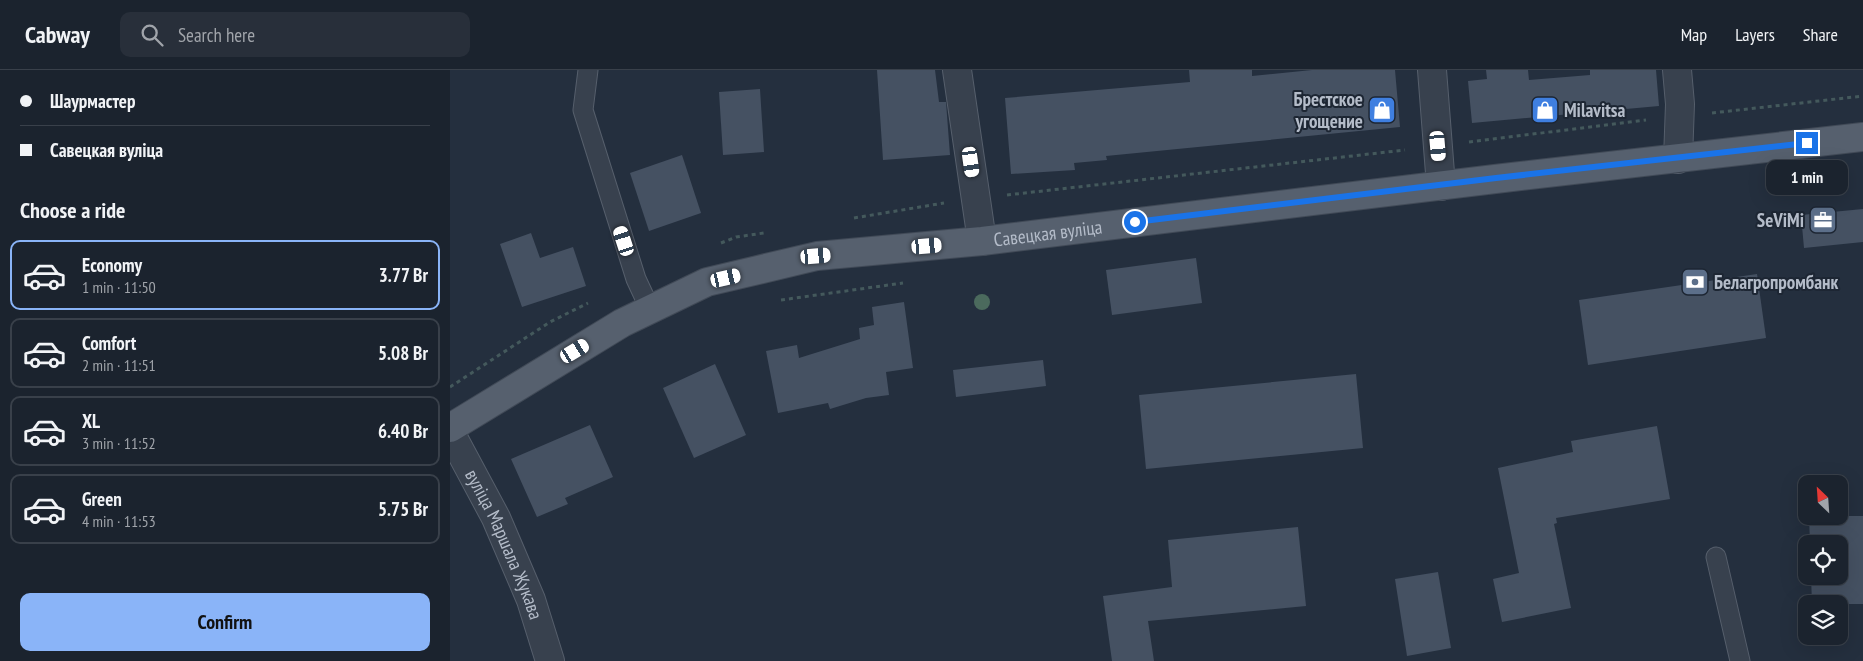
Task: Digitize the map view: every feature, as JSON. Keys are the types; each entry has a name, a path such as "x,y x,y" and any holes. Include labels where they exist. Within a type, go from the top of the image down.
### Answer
{"main road":[{"name":"Савецкая вуліца","path":"450,428 622,323 707,282 816,256 982,241 1863,137"}],"street":[{"path":"957,70 982,241"},
{"path":"1432,70 1441,186"},
{"path":"1677,70 1680,104 1678,158"},
{"name":"вуліца Маршала Жукава","path":"450,432 464,455 500,527 531,600 550,661"}],"lane":[{"path":"588,70 583,110 636,279 650,310"},
{"path":"1716,557 1740,661"}],"path":[{"path":"772,302 908,283"}],"building":[{"path":"877,70 935,70 939,102 946,102 950,155 883,160"},
{"path":"1189,70 1252,70 1252,76 1312,70 1395,70 1400,127 1106,156 1107,160 1074,163 1075,170 1011,174 1005,98 1190,82"},
{"path":"1486,70 1528,70 1529,80 1590,75 1590,70 1656,70 1659,106 1472,123 1468,81 1487,79"},
{"path":"760,89 764,152 723,155 719,92"},
{"path":"682,155 701,213 649,231 630,173"},
{"path":"1863,209 1863,242 1804,248 1801,215"},
{"path":"531,233 540,258 573,247 586,286 522,307 500,244"},
{"path":"1196,258 1202,303 1112,315 1106,270"},
{"path":"1757,274 1766,338 1588,365 1579,300"},
{"path":"904,302 913,368 886,372 889,395 866,398 830,409 828,403 778,413 766,351 797,345 799,358 860,339 859,328 874,325 872,307"},
{"path":"1043,360 1046,386 956,397 953,370"},
{"path":"715,364 746,435 694,458 663,388"},
{"path":"1356,374 1363,448 1146,469 1139,395"},
{"path":"590,425 613,477 565,498 568,504 537,517 511,459"},
{"path":"1657,426 1670,499 1556,518 1557,523 1554,524 1571,608 1502,622 1493,579 1519,573 1498,468 1573,452 1571,441"},
{"path":"1848,516 1863,516 1863,604 1848,604 1848,595 1812,595 1811,585 1848,585 1848,535 1810,535 1809,525 1848,525"},
{"path":"1298,527 1306,606 1148,621 1154,661 1112,661 1103,596 1172,587 1168,540"},
{"path":"1438,572 1451,648 1407,656 1395,579"}],"place":[{"name":"Брестское угощение","path":"1382,110"},
{"name":"Milavitsa","path":"1545,110"},
{"name":"SeViMi","path":"1823,220"},
{"name":"Белагропромбанк","path":"1695,282"}],"route":[{"path":"1135,222 1496,178 1807,143"}]}
